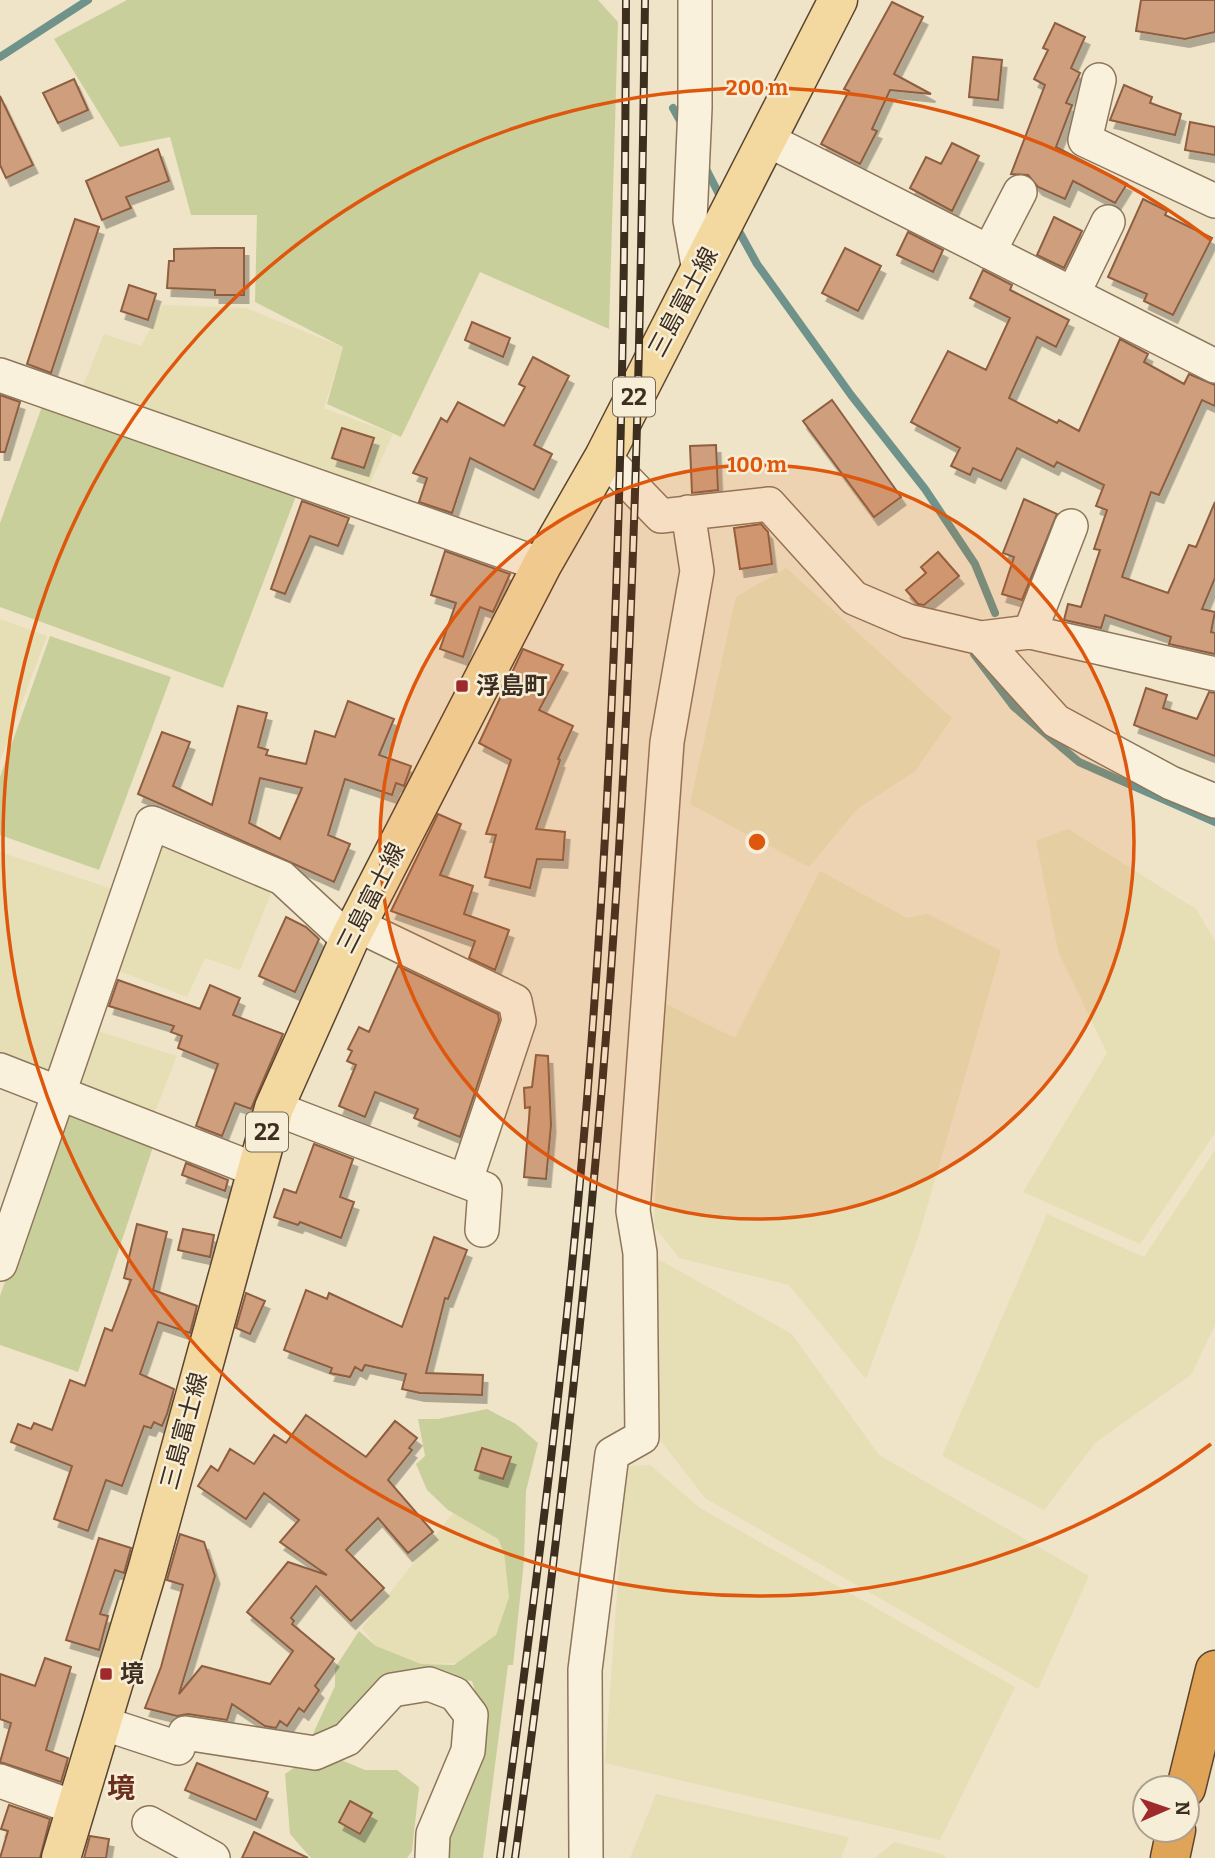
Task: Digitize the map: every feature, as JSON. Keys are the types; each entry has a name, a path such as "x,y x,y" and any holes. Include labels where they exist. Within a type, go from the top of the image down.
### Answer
{"highway":[{"path":"1189,1774 1215,1670"}],"main road":[{"name":"三島富士線","path":"61,1858 147,1571 274,1108 353,933 541,565 604,457 838,0"}],"street":[{"path":"695,0 690,220 699,271"},
{"path":"1099,80 1085,140 1215,201"},
{"path":"766,139 1215,366"},
{"path":"989,252 1020,192"},
{"path":"1073,294 1108,222"},
{"path":"0,375 541,565"},
{"path":"604,457 661,516 769,504 853,598 908,621 981,638 1030,632 1215,674"},
{"path":"586,1858 585,1670 612,1454 642,1437 640,1253 633,1211 667,742 697,571 688,512"},
{"path":"1030,632 1071,526"},
{"path":"981,638 1056,721 1171,783 1215,801"},
{"path":"0,1264 152,823 282,878 353,933 515,1001 519,1021 466,1180"},
{"path":"0,1070 59,1090 256,1170"},
{"path":"274,1108 485,1189 482,1230"},
{"path":"102,1723 182,1741 315,1752 346,1739 392,1690 429,1684 455,1694 471,1715 468,1751 433,1834 432,1858"},
{"path":"0,1780 76,1808"},
{"path":"149,1823 213,1858"}],"shaded area":[{"path":"163,305 246,308 343,347 324,408 393,434 367,490 80,393 104,334 141,346"},
{"path":"786,568 952,718 915,771 857,809 809,867 690,804 736,597"},
{"path":"0,619 47,636 0,761"},
{"path":"1068,829 1196,909 1215,941 1215,1133 1140,1244 1023,1192 1107,1053 1058,951 1036,841"},
{"path":"154,830 277,879 240,970 205,958 187,997 111,968"},
{"path":"0,852 122,892 54,1081 0,1061"},
{"path":"820,871 907,918 927,914 1001,951 919,1235 866,1379 789,1285 679,1258 654,1226 664,1003 735,1038"},
{"path":"85,1027 177,1056 151,1122 68,1088"},
{"path":"1215,1150 1215,1325 1191,1375 1096,1442 1044,1510 942,1456 1047,1214 1144,1257"},
{"path":"658,1259 792,1334 879,1455 1089,1576 1038,1689 705,1498 654,1432"},
{"path":"650,1465 700,1508 1015,1687 940,1840 605,1763 626,1466"},
{"path":"453,1513 498,1539 504,1554 509,1597 496,1635 458,1663 421,1664 376,1646 362,1628"},
{"path":"656,1794 849,1837 841,1858 630,1858"},
{"path":"894,1842 941,1854 947,1858 875,1858"}],"green space":[{"path":"127,0 598,0 618,22 609,329 480,272 401,437 327,404 343,347 255,302 257,215 191,215 170,137 120,147 54,39"},
{"path":"44,401 296,496 223,688 0,607 0,523"},
{"path":"50,636 171,677 99,870 0,835 0,777"},
{"path":"65,1111 156,1138 78,1372 0,1345 0,1296"},
{"path":"487,1409 516,1424 538,1443 526,1491 524,1561 513,1665 508,1665 483,1858 436,1858 483,1720 472,1681 422,1678 324,1741 311,1738 335,1686 335,1668 359,1631 376,1646 421,1664 454,1665 496,1635 509,1597 504,1553 498,1539 448,1510 427,1490 416,1464 425,1456 418,1419 438,1419"},
{"path":"334,1757 365,1770 397,1770 419,1787 412,1851 407,1858 311,1858 290,1834 285,1774 305,1760"}],"building":[{"path":"1141,0 1215,0 1215,32 1185,39 1136,31"},
{"path":"892,2 923,17 894,74 931,94 890,90 872,129 877,131 860,164 821,144 849,91 844,89"},
{"path":"1055,23 1085,37 1071,68 1080,73 1066,103 1072,105 1056,147 1127,184 1115,203 1073,181 1065,199 1038,187 1028,175 1011,174 1045,85 1034,79 1048,50 1043,48"},
{"path":"973,57 1002,60 998,100 969,97"},
{"path":"74,79 88,110 58,123 43,93"},
{"path":"1124,85 1152,97 1150,103 1181,114 1175,135 1110,120"},
{"path":"0,96 33,165 6,178 0,165"},
{"path":"1190,122 1215,127 1215,155 1185,150"},
{"path":"952,143 979,156 952,211 910,188 926,157 941,164"},
{"path":"158,149 169,181 126,197 131,208 102,220 86,181"},
{"path":"1143,199 1167,211 1165,215 1212,238 1173,315 1144,301 1147,294 1108,277"},
{"path":"1054,217 1082,231 1064,268 1037,255"},
{"path":"75,219 99,227 51,373 27,364"},
{"path":"908,232 943,250 933,272 897,255"},
{"path":"244,248 244,295 215,295 215,290 167,288 169,261 174,261 174,249"},
{"path":"845,248 881,266 858,311 822,293"},
{"path":"983,270 1012,285 1010,290 1069,320 1056,347 1037,337 1009,398 1057,423 1059,420 1079,431 1120,339 1148,354 1144,362 1184,384 1189,374 1215,385 1215,406 1202,400 1159,495 1151,492 1122,577 1168,593 1189,545 1196,547 1215,502 1215,578 1202,609 1215,612 1211,632 1215,633 1215,654 1169,644 1171,637 1105,615 1101,628 1064,620 1068,604 1081,607 1100,550 1094,549 1107,510 1096,506 1104,485 1057,462 1054,467 1017,448 1001,481 973,468 970,475 951,466 960,448 911,422 948,351 986,370 1010,318 970,298"},
{"path":"129,285 156,294 148,320 121,311"},
{"path":"472,322 510,338 503,357 465,340"},
{"path":"533,357 569,376 534,445 552,454 534,490 470,458 452,513 419,502 427,478 413,473 441,418 447,422 458,402 504,426 525,387 519,384"},
{"path":"0,395 20,402 5,452 0,452"},
{"path":"832,400 901,497 874,517 803,421"},
{"path":"342,428 374,438 364,468 332,458"},
{"path":"716,445 718,490 692,493 690,446"},
{"path":"1024,499 1057,514 1022,600 1002,594 1014,557 1003,553"},
{"path":"302,501 349,518 338,546 310,536 285,594 271,589"},
{"path":"761,524 768,532 772,564 740,569 734,528"},
{"path":"445,551 510,574 493,612 480,607 463,657 440,649 456,603 431,595"},
{"path":"938,552 959,576 924,605 918,604 906,590 926,573 921,567"},
{"path":"523,649 563,665 539,710 573,726 558,759 560,760 536,829 565,832 563,860 537,859 530,888 485,877 496,835 486,834 511,760 479,743"},
{"path":"1146,688 1167,695 1163,708 1197,719 1209,692 1215,693 1215,756 1134,725"},
{"path":"348,701 394,719 379,755 411,766 404,786 396,783 392,795 345,779 328,835 350,844 334,882 138,794 162,732 190,742 173,786 212,805 238,706 267,713 258,747 268,750 266,755 306,764 315,731 335,737","holes":["260,778 302,788 280,839 249,823"]},
{"path":"438,814 461,824 440,875 473,886 464,914 509,930 495,970 469,958 475,941 391,911"},
{"path":"286,917 306,927 319,939 295,992 259,976"},
{"path":"398,966 498,1014 499,1020 460,1137 414,1118 418,1109 375,1092 365,1117 339,1106 356,1065 347,1061 352,1051 348,1049 359,1027 369,1032"},
{"path":"118,980 200,1009 210,985 240,998 233,1015 283,1034 251,1109 235,1103 222,1136 196,1126 218,1064 178,1048 182,1036 171,1032 174,1026 109,1006"},
{"path":"536,1055 548,1056 551,1125 546,1179 524,1177 530,1107 525,1108 524,1088 532,1087"},
{"path":"314,1144 353,1159 340,1197 354,1202 341,1238 300,1222 298,1225 274,1217 284,1189 296,1193"},
{"path":"186,1163 228,1180 225,1191 182,1175"},
{"path":"137,1224 167,1232 153,1290 197,1306 190,1333 158,1322 140,1374 174,1389 167,1414 162,1426 154,1422 151,1428 144,1426 122,1486 106,1480 88,1531 54,1519 72,1466 11,1442 18,1424 31,1429 34,1423 52,1430 70,1380 85,1386 105,1328 112,1331 131,1280 124,1278"},
{"path":"183,1229 214,1235 210,1257 178,1250"},
{"path":"434,1237 467,1250 448,1299 445,1298 426,1373 483,1375 482,1395 420,1393 402,1389 406,1374 365,1365 362,1371 355,1367 350,1377 330,1373 332,1368 284,1350 306,1290 327,1299 329,1293 402,1327"},
{"path":"246,1293 265,1301 250,1334 236,1328"},
{"path":"306,1415 366,1457 395,1421 417,1438 409,1448 412,1450 388,1480 433,1532 408,1553 378,1518 346,1550 384,1588 351,1621 316,1586 291,1618 294,1621 292,1624 334,1659 315,1686 319,1690 304,1712 299,1708 287,1726 280,1721 276,1728 265,1726 232,1704 227,1720 188,1714 177,1716 145,1708 161,1667 183,1585 167,1580 180,1534 204,1542 215,1576 179,1694 202,1666 270,1684 293,1651 247,1612 288,1562 327,1575 280,1542 299,1520 264,1493 246,1519 198,1486 211,1466 218,1471 230,1449 254,1464 274,1435 286,1443"},
{"path":"482,1448 511,1457 503,1479 475,1470"},
{"path":"99,1538 131,1548 124,1573 115,1570 100,1614 108,1616 99,1650 66,1640"},
{"path":"45,1658 71,1667 46,1750 68,1758 61,1782 0,1762 11,1723 0,1719 0,1674 35,1686"},
{"path":"197,1763 268,1792 256,1820 185,1790"},
{"path":"350,1801 372,1813 360,1834 339,1822"},
{"path":"9,1805 50,1819 40,1858 0,1858 8,1831 1,1829"},
{"path":"254,1832 308,1858 242,1858"},
{"path":"90,1836 109,1839 106,1858 84,1858"}],"waterway":[{"path":"0,57 88,0"},
{"path":"673,108 683,126"},
{"path":"704,165 722,200"},
{"path":"735,224 757,264 851,395 925,489 975,564 995,613"},
{"path":"974,654 1014,707 1079,762 1215,822"}],"railway":[{"path":"500,1858 563,1353 583,1150 600,917 614,655 622,393 626,0"},
{"path":"515,1858 573,1393 596,1160 614,927 636,464 645,0"}],"place":[{"name":"浮島町","path":"462,686"},
{"name":"境","path":"106,1674"}],"district":[{"name":"境","path":"121,1788"}]}
